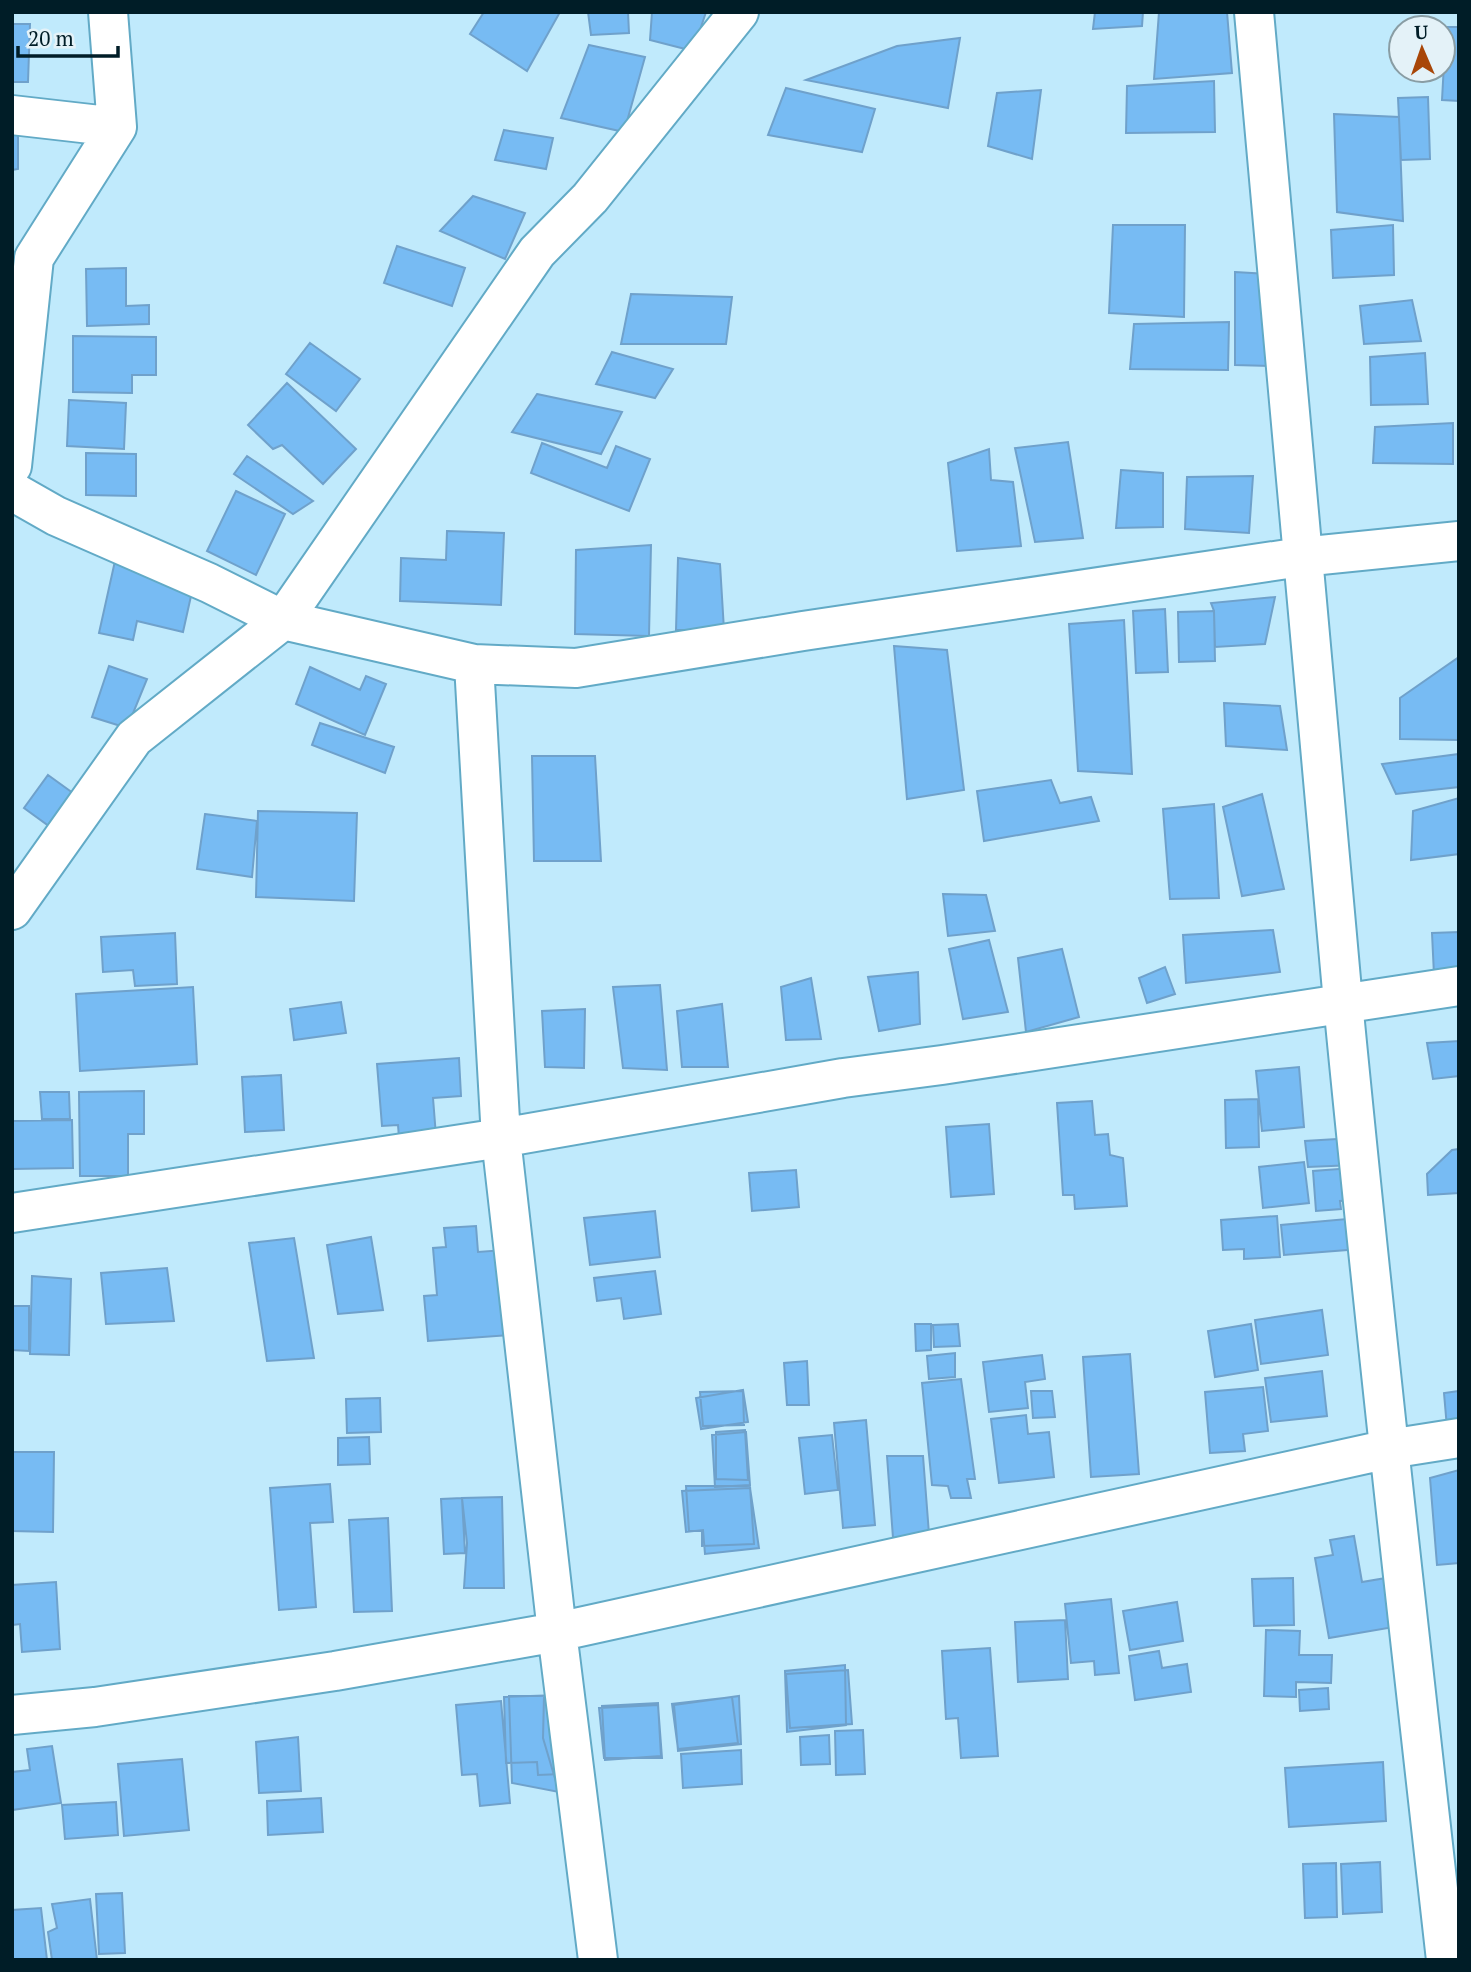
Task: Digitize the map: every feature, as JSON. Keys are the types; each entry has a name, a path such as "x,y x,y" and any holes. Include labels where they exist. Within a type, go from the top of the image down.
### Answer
{"street":[{"path":"12,466 34,258 117,127 108,12"},
{"path":"12,910 134,738 283,620 537,253 590,198 739,12"},
{"path":"1254,12 1343,1003 1388,1449 1446,1960"},
{"path":"12,115 117,127"},
{"path":"12,491 56,516 209,583 283,620 474,664 576,668 803,631 1301,557 1459,541"},
{"path":"474,664 501,1138 556,1632 598,1960"},
{"path":"12,1213 501,1138 843,1079 1459,986"},
{"path":"12,1716 108,1705 335,1671 556,1632 1388,1449 1459,1438"}],"building":[{"path":"484,12 560,12 527,71 470,34"},
{"path":"588,12 628,12 629,33 591,35"},
{"path":"652,12 706,12 693,51 650,40"},
{"path":"1095,12 1143,12 1142,26 1093,29"},
{"path":"1159,12 1227,12 1232,73 1154,79"},
{"path":"12,24 30,24 28,82 12,82"},
{"path":"1459,27 1459,101 1442,100 1443,84 1457,84"},
{"path":"960,38 948,108 806,80 897,46"},
{"path":"589,45 645,57 624,132 561,118"},
{"path":"1214,81 1215,132 1126,133 1127,86"},
{"path":"786,88 875,109 862,152 768,135"},
{"path":"1041,90 1032,159 988,146 997,93"},
{"path":"1428,97 1430,159 1401,160 1398,98"},
{"path":"1334,114 1399,117 1403,221 1337,212"},
{"path":"504,130 553,138 546,169 495,160"},
{"path":"12,131 18,131 18,169 12,170"},
{"path":"473,196 525,213 505,259 440,231"},
{"path":"1113,225 1185,225 1184,317 1109,313"},
{"path":"1393,225 1394,275 1333,278 1331,230"},
{"path":"397,246 465,268 452,306 384,283"},
{"path":"126,268 126,306 149,305 149,324 87,326 86,269"},
{"path":"1235,272 1268,274 1270,366 1235,365"},
{"path":"631,294 732,297 726,344 621,344"},
{"path":"1412,300 1421,341 1364,344 1360,306"},
{"path":"1229,322 1228,370 1130,369 1134,324"},
{"path":"73,336 156,337 156,375 132,375 132,393 73,392"},
{"path":"310,343 360,379 336,411 286,374"},
{"path":"612,352 673,369 655,398 596,384"},
{"path":"1425,353 1428,404 1371,405 1370,357"},
{"path":"287,383 356,449 323,484 282,445 273,449 248,425"},
{"path":"537,394 622,412 601,454 512,432"},
{"path":"69,400 126,403 124,449 67,446"},
{"path":"1453,423 1453,464 1373,463 1375,427"},
{"path":"1068,442 1083,538 1035,542 1015,448"},
{"path":"542,443 607,468 616,446 650,459 629,511 531,473"},
{"path":"989,449 991,480 1013,482 1021,546 957,551 948,463"},
{"path":"86,453 136,454 136,496 86,495"},
{"path":"247,456 313,501 293,514 234,474"},
{"path":"1121,470 1163,473 1163,527 1116,528"},
{"path":"1253,476 1249,533 1185,529 1187,477"},
{"path":"236,491 285,514 256,575 207,551"},
{"path":"447,531 504,533 501,605 400,601 401,558 446,560"},
{"path":"651,545 649,636 575,634 576,550"},
{"path":"678,558 720,564 724,630 676,630"},
{"path":"115,561 195,578 183,632 137,621 133,640 99,633"},
{"path":"1275,597 1265,644 1215,647 1214,611 1211,603"},
{"path":"1165,609 1168,672 1136,673 1133,611"},
{"path":"1214,611 1215,661 1179,662 1178,612"},
{"path":"1124,620 1132,774 1078,771 1069,624"},
{"path":"894,646 947,650 964,790 907,799"},
{"path":"1459,657 1459,740 1400,739 1400,698"},
{"path":"109,666 147,679 127,728 92,717"},
{"path":"310,667 360,690 366,676 386,684 365,735 296,704"},
{"path":"1224,703 1280,706 1287,750 1226,746"},
{"path":"320,723 394,747 385,773 312,745"},
{"path":"1459,754 1459,787 1396,794 1382,764"},
{"path":"532,756 595,756 601,861 534,861"},
{"path":"48,775 77,796 53,829 24,808"},
{"path":"1051,780 1060,803 1091,797 1099,821 984,841 977,791"},
{"path":"1262,794 1284,889 1242,896 1223,807"},
{"path":"1459,798 1459,854 1411,860 1413,811"},
{"path":"1214,804 1219,898 1170,899 1163,809"},
{"path":"258,811 357,813 354,901 256,897"},
{"path":"205,814 257,821 252,877 197,869"},
{"path":"943,894 986,895 995,931 948,936"},
{"path":"1273,930 1280,972 1186,983 1183,935"},
{"path":"1459,932 1459,973 1434,975 1432,933"},
{"path":"175,933 177,984 135,986 133,970 103,972 101,937"},
{"path":"989,940 1008,1012 963,1019 949,949"},
{"path":"1062,949 1079,1017 1026,1032 1018,958"},
{"path":"1165,967 1175,994 1147,1003 1139,978"},
{"path":"918,972 920,1024 879,1031 868,977"},
{"path":"811,978 821,1039 786,1040 781,987"},
{"path":"660,985 667,1070 623,1068 613,987"},
{"path":"193,987 197,1064 80,1071 76,994"},
{"path":"341,1002 346,1033 294,1040 290,1009"},
{"path":"722,1004 728,1067 682,1067 677,1011"},
{"path":"585,1009 584,1068 545,1067 542,1011"},
{"path":"1459,1041 1459,1076 1433,1079 1427,1043"},
{"path":"459,1058 461,1096 433,1098 436,1136 399,1138 398,1125 382,1126 377,1064"},
{"path":"1299,1067 1304,1127 1262,1131 1256,1071"},
{"path":"281,1075 284,1130 245,1132 242,1077"},
{"path":"144,1091 144,1134 128,1134 128,1176 80,1176 79,1092"},
{"path":"40,1092 69,1092 70,1119 42,1119"},
{"path":"1258,1099 1259,1147 1226,1148 1225,1100"},
{"path":"1092,1101 1095,1135 1108,1134 1110,1155 1123,1158 1127,1206 1075,1209 1074,1195 1063,1195 1057,1103"},
{"path":"72,1120 73,1168 12,1169 12,1121"},
{"path":"989,1124 994,1194 951,1197 946,1127"},
{"path":"1353,1138 1354,1165 1308,1167 1305,1141"},
{"path":"1459,1149 1459,1193 1428,1195 1427,1174 1452,1150"},
{"path":"1304,1162 1309,1203 1263,1208 1259,1167"},
{"path":"1352,1168 1355,1200 1340,1201 1341,1209 1316,1211 1313,1171"},
{"path":"796,1170 799,1207 752,1211 749,1173"},
{"path":"655,1211 660,1257 590,1265 584,1218"},
{"path":"1277,1216 1280,1257 1244,1259 1244,1249 1223,1250 1221,1220"},
{"path":"1358,1218 1360,1249 1284,1255 1281,1225"},
{"path":"476,1226 478,1252 504,1250 511,1335 428,1341 424,1296 437,1295 433,1248 446,1247 444,1228"},
{"path":"371,1237 383,1310 338,1314 327,1245"},
{"path":"294,1238 314,1358 267,1361 249,1243"},
{"path":"167,1268 174,1321 106,1324 101,1273"},
{"path":"655,1271 661,1314 624,1319 621,1298 597,1301 594,1278"},
{"path":"32,1276 71,1279 69,1355 30,1354"},
{"path":"12,1306 29,1306 29,1351 12,1350"},
{"path":"1322,1310 1328,1355 1261,1364 1255,1320"},
{"path":"915,1324 931,1324 931,1350 916,1351"},
{"path":"958,1324 960,1346 934,1347 933,1325"},
{"path":"1251,1324 1258,1370 1215,1377 1208,1331"},
{"path":"955,1353 955,1377 929,1379 927,1356"},
{"path":"1130,1354 1139,1474 1091,1477 1083,1357"},
{"path":"1042,1355 1045,1379 1025,1382 1028,1408 989,1412 983,1362"},
{"path":"807,1361 809,1405 787,1405 784,1363"},
{"path":"1322,1371 1327,1416 1271,1422 1265,1378"},
{"path":"961,1379 975,1479 967,1479 971,1498 951,1498 948,1486 932,1485 922,1383"},
{"path":"1263,1387 1268,1431 1243,1434 1245,1451 1210,1453 1205,1392"},
{"path":"743,1390 748,1422 701,1429 696,1398"},
{"path":"743,1391 744,1425 703,1426 700,1392"},
{"path":"1031,1391 1052,1391 1055,1417 1033,1418"},
{"path":"1459,1391 1459,1427 1447,1428 1444,1393"},
{"path":"380,1398 381,1432 347,1433 346,1399"},
{"path":"1026,1415 1028,1434 1049,1432 1054,1477 999,1483 991,1419"},
{"path":"866,1420 875,1525 843,1528 834,1423"},
{"path":"745,1430 748,1480 716,1479 716,1432"},
{"path":"746,1432 750,1485 715,1487 712,1435"},
{"path":"832,1435 838,1490 805,1494 799,1438"},
{"path":"369,1437 370,1464 338,1465 338,1438"},
{"path":"12,1452 54,1452 53,1532 12,1531"},
{"path":"887,1456 923,1456 929,1534 893,1538"},
{"path":"1459,1470 1459,1563 1437,1565 1430,1478"},
{"path":"330,1484 333,1522 310,1523 316,1607 279,1610 270,1488"},
{"path":"686,1486 750,1486 754,1544 702,1546 702,1531 689,1531"},
{"path":"750,1488 759,1548 705,1554 703,1530 686,1532 682,1491"},
{"path":"502,1497 504,1588 464,1588 467,1543 462,1498"},
{"path":"462,1498 465,1553 444,1554 441,1499"},
{"path":"388,1518 392,1611 354,1612 349,1520"},
{"path":"1354,1536 1362,1582 1386,1578 1394,1627 1329,1638 1315,1558 1333,1555 1330,1540"},
{"path":"1293,1578 1294,1625 1254,1626 1252,1579"},
{"path":"56,1582 60,1649 22,1652 20,1624 12,1625 12,1585"},
{"path":"1111,1599 1119,1673 1095,1675 1094,1661 1071,1663 1065,1604"},
{"path":"1177,1602 1183,1641 1130,1650 1123,1611"},
{"path":"1065,1620 1068,1679 1018,1682 1015,1622"},
{"path":"1266,1630 1300,1631 1299,1655 1332,1655 1331,1683 1296,1682 1296,1697 1264,1696"},
{"path":"990,1648 998,1756 961,1758 958,1718 946,1719 942,1651"},
{"path":"1159,1651 1162,1668 1187,1664 1191,1692 1135,1700 1129,1656"},
{"path":"845,1665 846,1725 787,1732 785,1671"},
{"path":"848,1670 852,1724 790,1728 786,1674"},
{"path":"1328,1688 1329,1709 1300,1711 1299,1690"},
{"path":"559,1695 562,1774 538,1775 537,1762 506,1763 504,1697"},
{"path":"509,1696 544,1696 543,1738 559,1792 512,1783"},
{"path":"739,1696 741,1744 678,1751 674,1705"},
{"path":"732,1697 738,1743 678,1749 672,1704"},
{"path":"501,1701 510,1803 480,1806 477,1774 462,1775 456,1705"},
{"path":"658,1703 661,1756 605,1760 602,1706"},
{"path":"658,1705 662,1758 604,1758 599,1708"},
{"path":"863,1730 865,1774 836,1775 835,1731"},
{"path":"829,1735 830,1764 801,1765 800,1737"},
{"path":"298,1737 301,1791 259,1793 256,1742"},
{"path":"52,1746 61,1803 12,1810 12,1772 30,1770 27,1749"},
{"path":"741,1750 742,1784 683,1788 681,1754"},
{"path":"182,1759 189,1830 124,1836 118,1764"},
{"path":"1383,1762 1386,1821 1289,1827 1285,1768"},
{"path":"321,1798 323,1832 268,1835 267,1801"},
{"path":"116,1802 118,1835 65,1839 62,1805"},
{"path":"1380,1862 1382,1912 1343,1914 1341,1864"},
{"path":"1336,1863 1337,1917 1305,1918 1303,1864"},
{"path":"122,1893 125,1953 99,1954 96,1894"},
{"path":"90,1899 97,1960 52,1960 48,1932 57,1928 52,1904"},
{"path":"41,1908 47,1960 12,1960 12,1910"}]}
